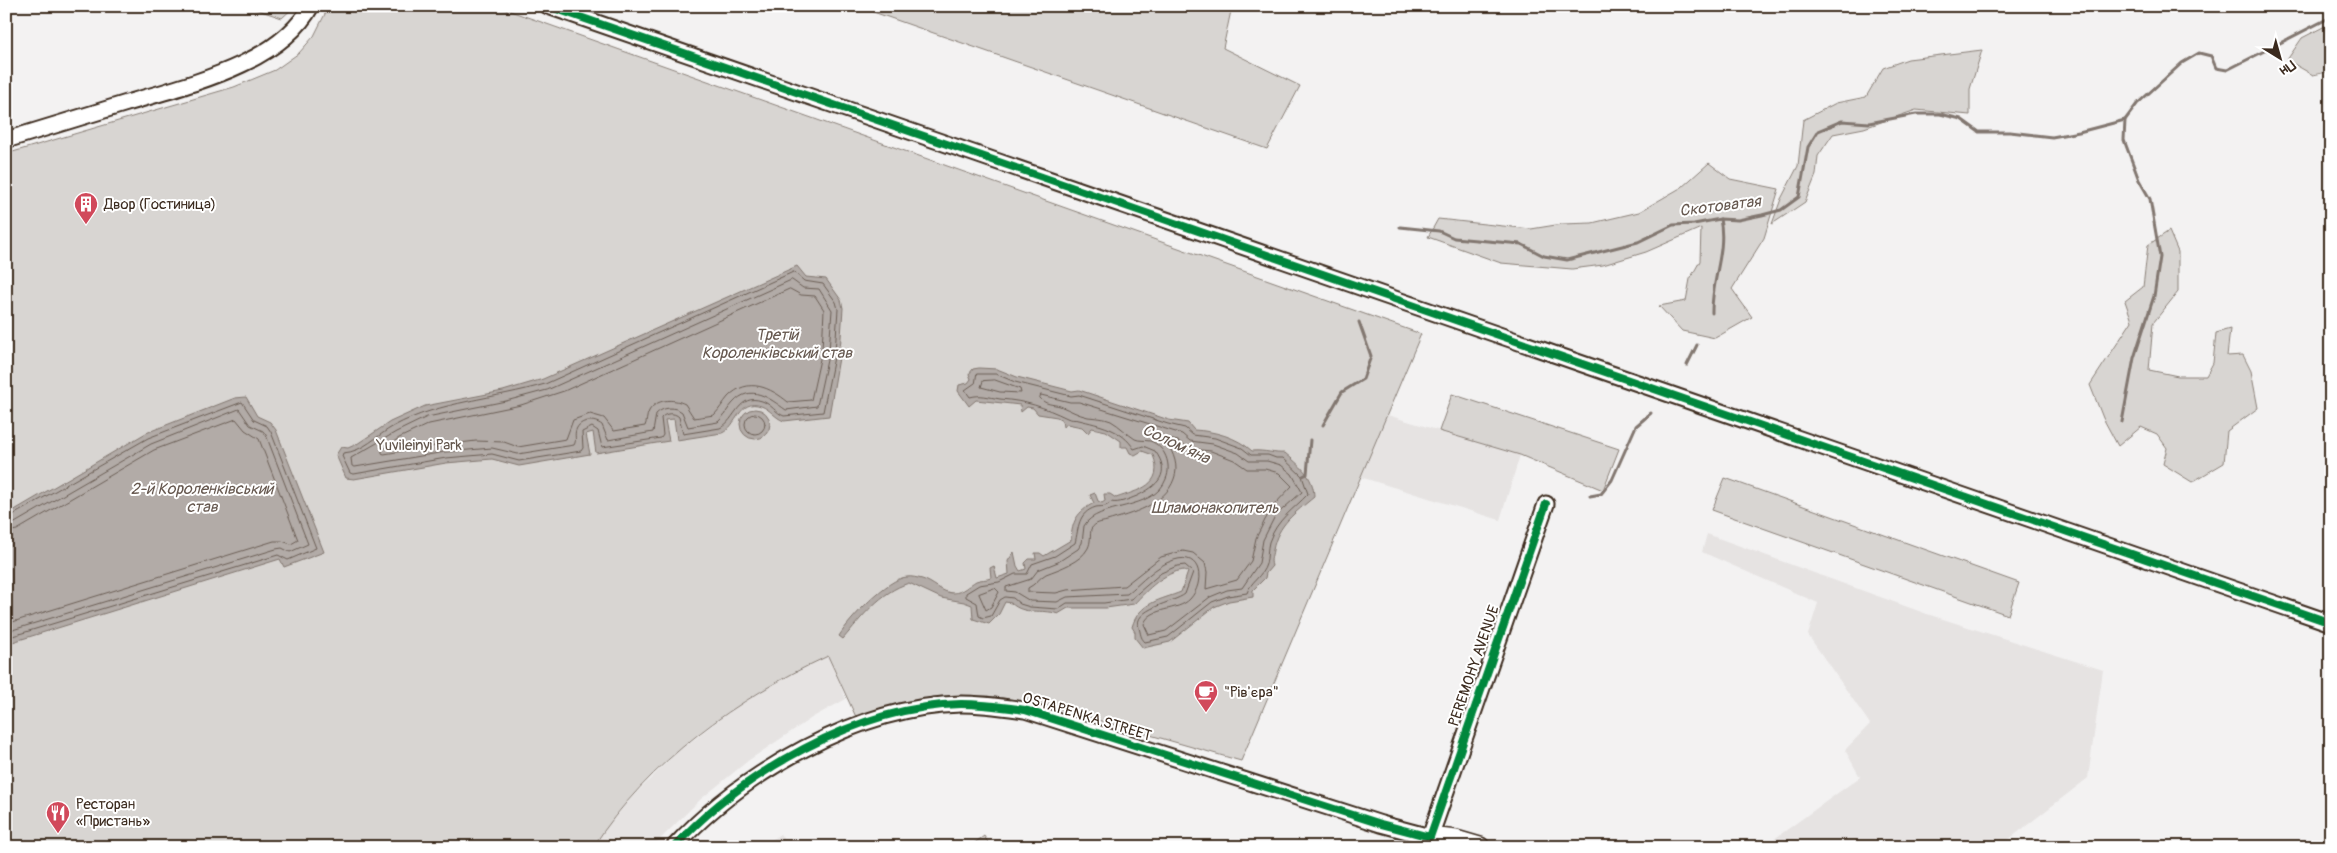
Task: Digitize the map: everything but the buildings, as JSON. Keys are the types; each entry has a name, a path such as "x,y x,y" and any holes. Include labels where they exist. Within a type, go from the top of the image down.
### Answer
{"main road":[{"name":"OSTAPENKA STREET","path":"1428,842 1456,840 1480,847"}],"street":[{"path":"6,140 168,91 232,68 265,51 296,28 311,6"},
{"path":"548,6 2331,623"},
{"name":"PEREMOHY AVENUE","path":"1428,842 1544,512"},
{"name":"OSTAPENKA STREET","path":"674,847 715,808 741,788 765,772 827,739 887,716 959,704 992,705 1025,710 1372,821 1428,842"}],"shaded area":[{"path":"1384,414 1520,455 1500,520 1357,476"},
{"path":"1707,534 1927,614 2103,670 2088,778 1999,847 1763,847 1860,777 1845,750 1870,724 1808,635 1818,603 1702,552"},
{"path":"828,656 846,699 813,717 749,760 701,799 652,847 593,847 605,829 631,798 676,753 737,706 796,670"},
{"path":"780,834 789,847 762,847"}],"green space":[{"path":"246,6 295,6 282,18"},
{"name":"Yuvileinyi Park","path":"329,6 496,6 1421,334 1241,761 1038,703 987,696 932,697 856,717 828,656 761,692 728,712 697,735 640,787 615,816 593,847 6,847 6,154 234,87 275,70 299,53 314,36"},
{"path":"856,6 1232,6 1223,48 1300,86 1267,149"},
{"path":"2331,23 2331,71 2313,75 2287,60 2302,38"},
{"path":"1982,50 1970,89 1970,115 1916,110 1864,128 1833,134 1818,156 1816,175 1805,202 1772,224 1781,199 1798,166 1803,120 1836,103 1866,97 1883,68 1908,59"},
{"path":"1709,163 1730,179 1779,189 1764,238 1732,289 1752,317 1715,338 1682,331 1659,306 1686,301 1690,279 1700,261 1701,228 1646,252 1603,265 1572,269 1501,263 1428,237 1438,219 1531,229 1562,224 1592,223 1639,212 1682,187"},
{"path":"2169,231 2178,252 2178,292 2153,323 2149,370 2178,376 2206,376 2213,363 2216,333 2230,329 2227,356 2243,355 2251,371 2258,408 2227,431 2224,463 2192,482 2163,464 2167,448 2157,434 2141,427 2118,446 2103,418 2090,385 2132,321 2125,301 2143,287 2148,245"},
{"path":"1452,394 1619,449 1603,490 1520,455 1439,431"},
{"path":"1725,478 2019,583 2008,615 1712,510"},
{"path":"984,836 991,847 969,847"}],"water":[{"name":"Третій Короленківський став","path":"797,266 806,277 826,279 841,300 843,308 840,352 829,416 784,421 764,407 754,405 743,409 727,430 722,433 677,440 674,419 665,420 669,441 596,453 593,432 586,434 590,454 519,466 492,459 446,463 354,479 346,478 336,455 341,447 348,448 357,444 390,422 425,406 503,391 543,379"},
{"name":"Шламонакопитель","path":"973,369 997,369 1017,377 1072,391 1079,390 1169,420 1188,423 1194,430 1225,436 1239,442 1252,451 1285,453 1309,477 1314,497 1300,508 1283,526 1275,541 1271,560 1272,566 1266,573 1265,578 1253,590 1253,597 1229,601 1214,607 1170,642 1143,648 1135,638 1135,632 1132,627 1135,619 1145,607 1181,592 1188,572 1184,570 1177,571 1163,578 1134,604 1106,608 1068,608 1058,614 1028,611 1005,602 999,614 989,624 973,619 972,605 941,598 909,583 889,592 880,599 843,639 839,636 851,620 889,584 899,579 914,577 930,582 949,593 956,593 976,581 991,578 990,568 994,566 997,578 1009,574 1008,561 1014,552 1020,571 1026,569 1025,563 1029,559 1036,559 1035,553 1040,553 1044,556 1071,540 1076,518 1083,510 1094,503 1090,495 1095,493 1098,501 1102,503 1105,501 1104,494 1110,494 1116,498 1141,489 1152,480 1156,465 1153,455 1142,451 1135,455 1130,453 1127,447 1121,447 1121,441 1106,431 1092,428 1088,433 1082,427 1067,424 1063,427 1062,420 1057,417 1038,414 1033,408 1027,407 1021,412 1020,405 976,400 969,406 958,391 959,385 968,383 971,379 969,374"},
{"name":"2-й Короленківський став","path":"246,397 257,416 270,422 276,430 324,552 284,567 280,559 6,644 6,515 146,433 235,398"},
{"path":"755,409 761,410 769,418 769,430 761,438 755,439 749,438 741,430 740,424 741,418 749,410"}],"waterway":[{"name":"Скотоватая","path":"1400,227 1439,231 1454,238 1521,244 1544,256 1567,260 1638,242 1673,225 1694,224 1720,219 1738,220 1781,210 1799,197 1808,147 1818,131 1842,121 1869,123 1916,114 1940,114 1961,119 1979,132 2010,132 2052,137 2079,132 2125,120 2137,104 2182,63 2199,53 2211,56 2216,68 2227,70 2331,17"},
{"path":"2122,422 2134,358 2154,296 2160,257 2150,199 2139,180 2124,140 2125,120"},
{"path":"1712,313 1712,301 1722,243 1720,219"},
{"name":"Солом'яна","path":"1323,425 1342,392 1363,379 1371,356 1359,322"},
{"path":"1687,365 1697,345"},
{"path":"1590,496 1601,494 1612,480 1636,426 1651,413"},
{"name":"Солом'яна","path":"1303,476 1307,474 1310,440"}],"cycle path":[{"path":"548,6 2331,623"},
{"path":"674,847 733,794 804,748 882,717 922,708 961,704 1025,710 1381,824 1430,837 1546,504"}],"place":[{"name":"Двор (Гостиница)","path":"86,225"},
{"name":"\"Рів'єра\"","path":"1206,713"},
{"name":"Ресторан «Пристань»","path":"58,834"}]}
